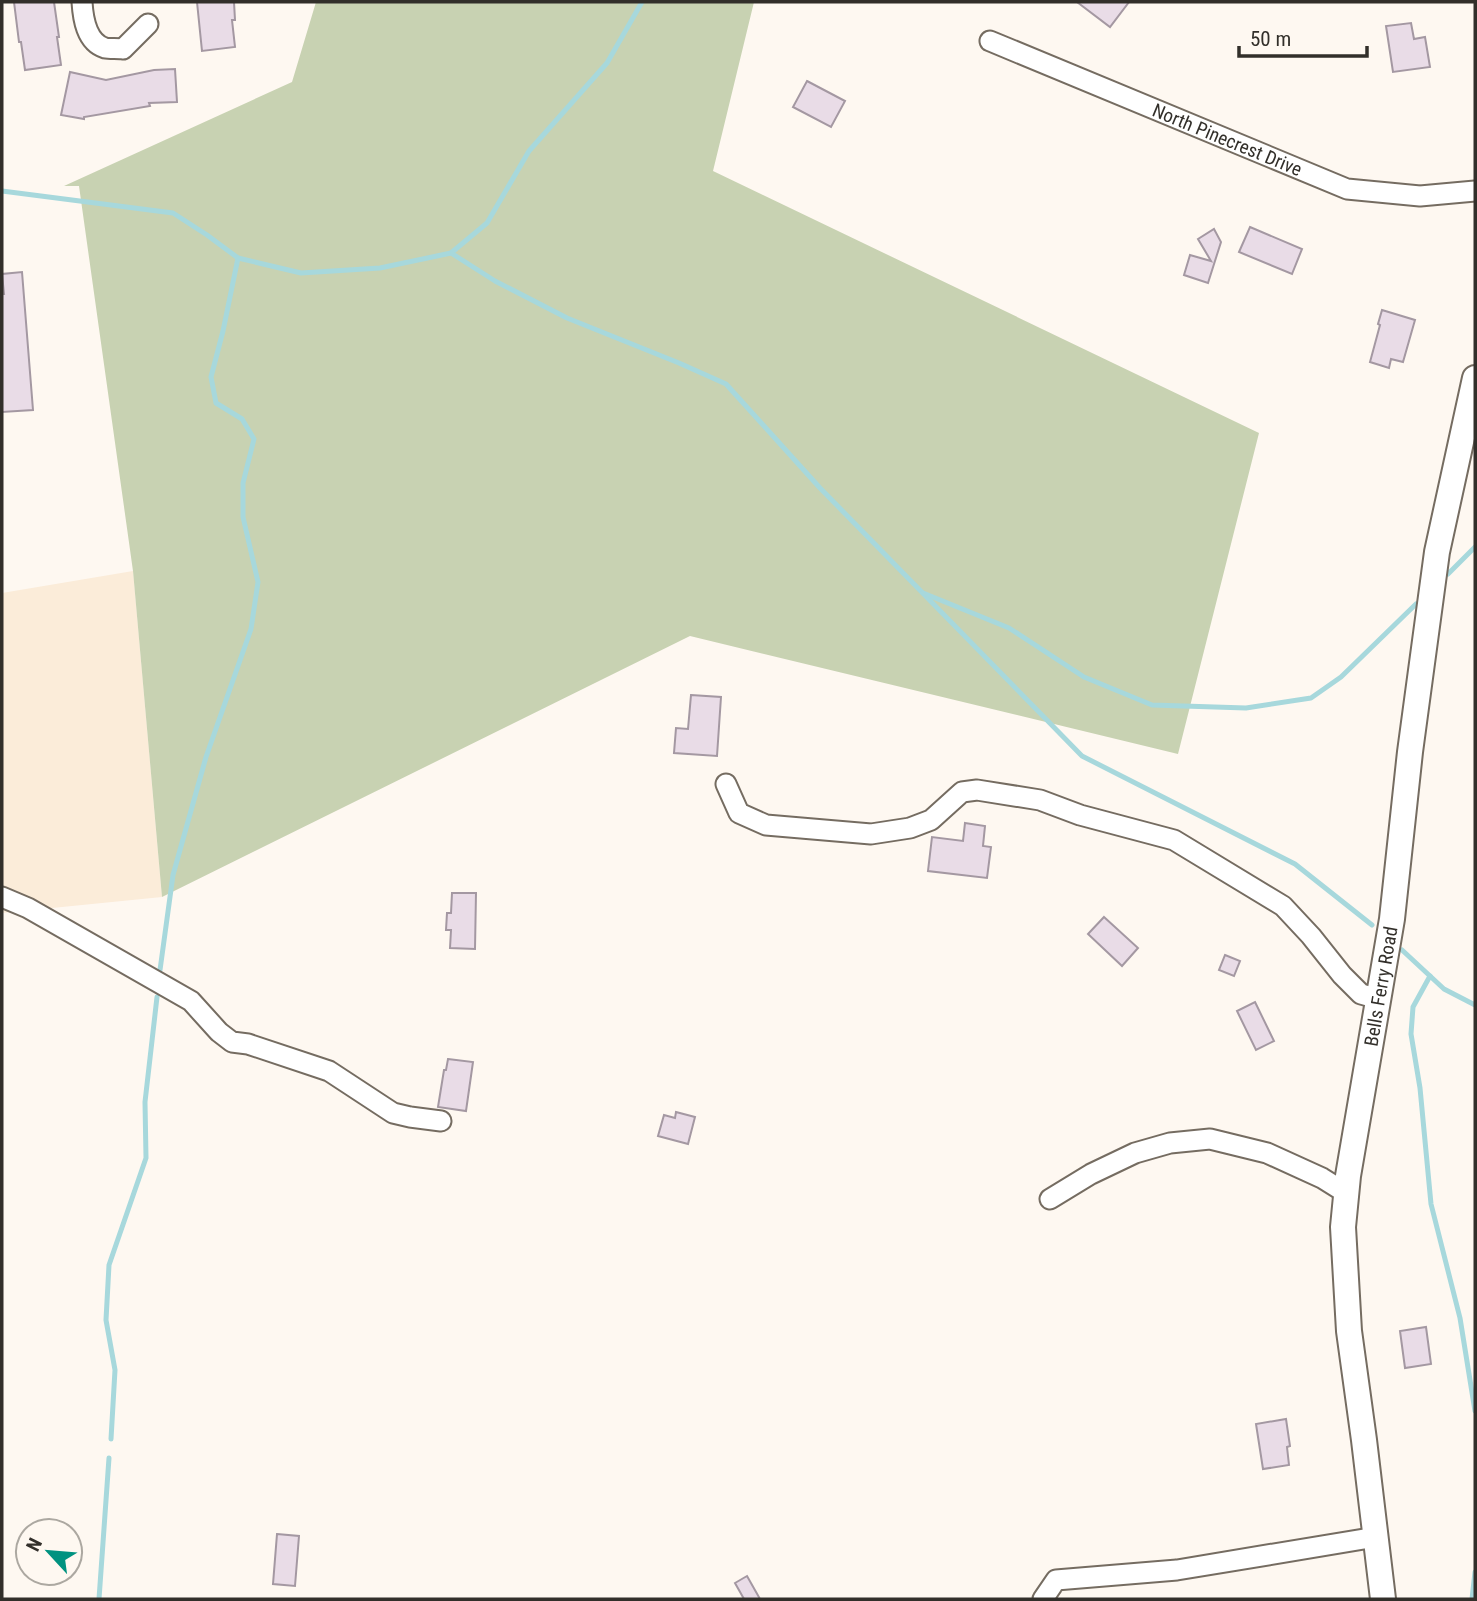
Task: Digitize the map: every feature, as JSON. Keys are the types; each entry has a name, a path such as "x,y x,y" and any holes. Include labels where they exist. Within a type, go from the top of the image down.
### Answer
{"main road":[{"name":"Bells Ferry Road","path":"1383,1599 1349,1331 1343,1227 1363,1087 1392,919 1409,752 1437,552 1475,378"}],"street":[{"path":"82,2 83,19 90,36 104,48 123,48 148,24"},
{"name":"North Pinecrest Drive","path":"990,41 1348,188 1420,196 1475,191"},
{"path":"726,783 739,813 766,825 871,834 910,828 931,821 962,792 977,790 1040,800 1080,815 1174,840 1283,906 1361,994 1379,999"},
{"path":"2,897 27,908 191,1001 219,1032 232,1042 248,1044 329,1070 393,1113 441,1121"},
{"path":"1050,1199 1091,1174 1135,1153 1170,1143 1210,1139 1267,1153 1338,1188 1347,1189"},
{"path":"1043,1599 1056,1580 1177,1570 1376,1536"}],"shaded area":[{"path":"133,571 162,897 2,913 2,593"}],"green space":[{"path":"316,2 754,2 713,171 1259,433 1178,754 690,636 162,897 133,571 79,186 64,186 292,82"}],"building":[{"path":"14,2 54,2 61,65 25,70"},
{"path":"197,2 234,2 235,20 232,20 235,47 202,51"},
{"path":"1077,2 1129,2 1110,27"},
{"path":"1411,23 1414,39 1425,37 1430,67 1393,72 1386,26"},
{"path":"175,69 177,102 149,103 150,106 84,119 61,115 70,72 106,80 154,70"},
{"path":"807,81 845,101 831,127 793,107"},
{"path":"1250,227 1302,249 1292,274 1239,252"},
{"path":"1214,229 1221,242 1208,283 1184,275 1190,255 1211,261 1198,239"},
{"path":"22,272 33,410 2,412 2,274"},
{"path":"1382,310 1415,320 1403,362 1391,359 1389,368 1370,362"},
{"path":"691,695 721,697 717,756 674,753 676,728 688,729"},
{"path":"965,823 985,826 983,846 991,847 987,878 928,871 932,837 963,841"},
{"path":"452,893 476,893 475,949 450,948 451,930 446,930 447,913 451,913"},
{"path":"1104,917 1138,948 1122,966 1088,934"},
{"path":"1225,955 1240,961 1234,976 1219,970"},
{"path":"1255,1002 1274,1041 1256,1050 1237,1011"},
{"path":"448,1059 473,1062 466,1111 438,1107"},
{"path":"676,1112 695,1117 688,1144 658,1136 664,1115 675,1118"},
{"path":"1426,1327 1431,1364 1405,1368 1400,1331"},
{"path":"1286,1419 1290,1446 1287,1447 1289,1465 1263,1469 1256,1424"},
{"path":"277,1534 299,1536 295,1586 273,1584"},
{"path":"747,1576 760,1599 744,1599 735,1583"}],"waterway":[{"path":"2,191 173,213 238,258 301,273 380,268 451,253 487,223 529,151 607,63 642,2"},
{"path":"451,253 495,281 567,318 726,384 820,488 1082,756 1295,864 1372,925"},
{"path":"160,970 173,875 206,757 251,629 258,582 243,517 243,483 254,439 242,419 216,403 211,377 238,258"},
{"path":"1448,574 1475,547"},
{"path":"923,593 1009,628 1084,677 1152,705 1246,708 1311,698 1341,677 1416,604"},
{"path":"1402,950 1444,989 1475,1005"},
{"path":"1430,976 1413,1007 1411,1034 1420,1088 1431,1204 1460,1318 1475,1411"},
{"path":"111,1439 115,1370 106,1320 109,1265 146,1158 145,1102 157,997"},
{"path":"99,1599 109,1458"},
{"path":"1472,1599 1475,1572"}]}
